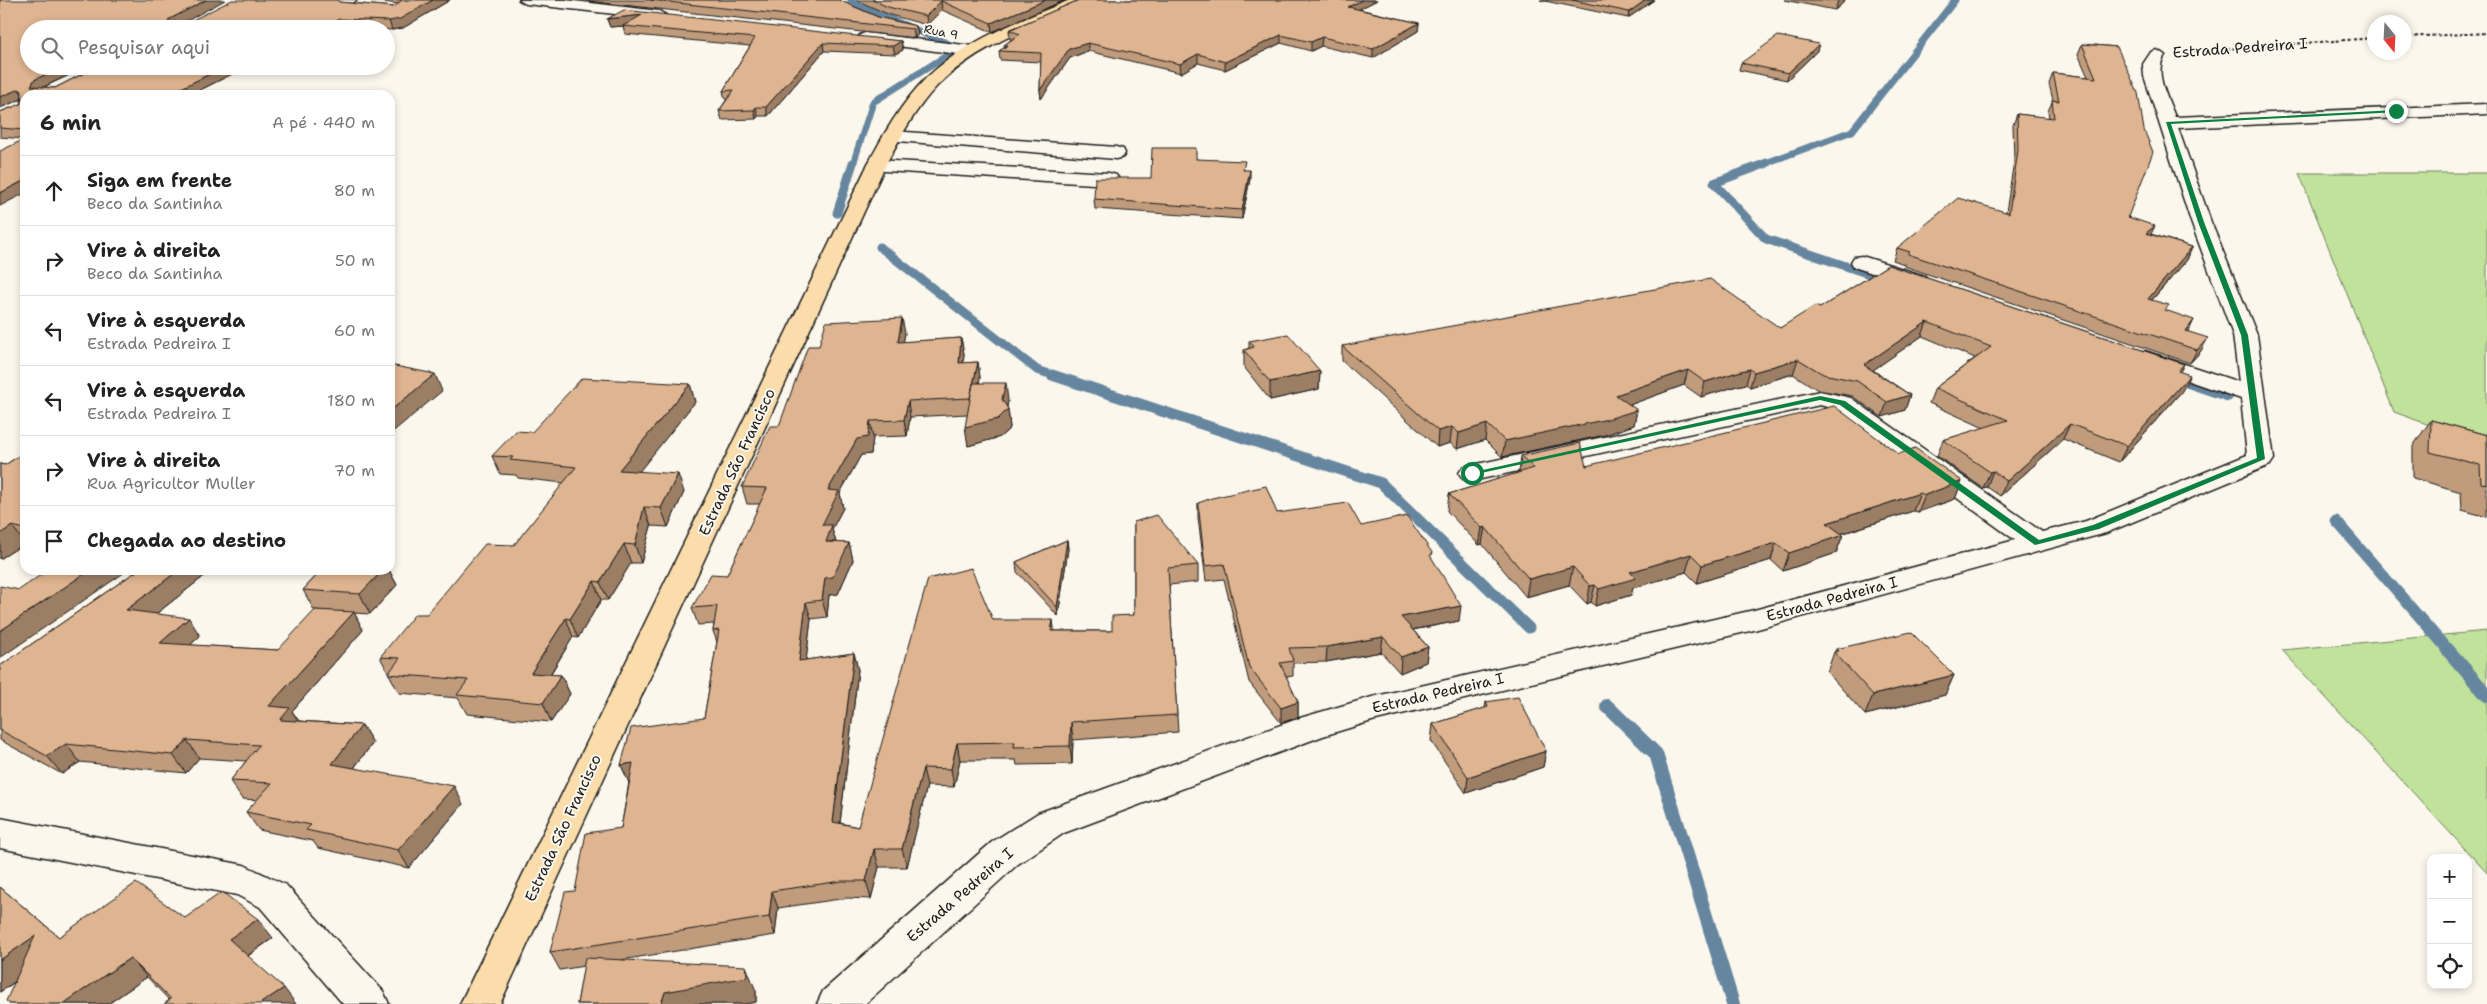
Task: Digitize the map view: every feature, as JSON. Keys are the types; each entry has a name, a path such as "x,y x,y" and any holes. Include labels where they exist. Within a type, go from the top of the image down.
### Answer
{"main road":[{"name":"Estrada São Francisco","path":"480,1004 876,166 892,136 917,99 969,48 1082,0"}],"street":[{"path":"526,0 673,16"},
{"name":"Rua 9","path":"932,31 969,48"},
{"path":"850,36 969,48"},
{"name":"Estrada Pedreira I","path":"837,1004 1006,853 1051,823 1312,727 1372,709 1754,620 2096,527 2261,459 2245,335 2201,222 2152,76 2151,64 2157,55"},
{"path":"2168,123 2487,109"},
{"path":"892,136 1116,153"},
{"path":"876,166 1109,179"},
{"path":"1862,262 1936,287"},
{"path":"2122,351 2252,395"},
{"path":"1472,473 1810,400 1826,399 1842,403 2038,543"},
{"path":"0,833 244,881 273,896 368,1004"}],"path":[{"path":"2412,36 2487,33"},
{"name":"Estrada Pedreira I","path":"2157,55 2367,39"}],"green space":[{"path":"2299,173 2487,173 2487,446 2394,412"},
{"path":"2487,631 2487,873 2472,857 2472,854 2470,854 2282,650"}],"building":[{"path":"0,0 206,0 168,20 20,20 20,75 45,75 34,80 31,86 55,88 80,75 208,75 177,90 19,89 0,97"},
{"path":"232,0 337,0 339,2 394,7 402,0 433,0 400,19 193,20"},
{"path":"651,0 839,0 878,17 916,26 913,29"},
{"path":"872,0 1046,0 991,23 941,1 926,16 888,7"},
{"path":"1079,0 1362,0 1348,7 1419,23 1373,49 1322,37 1311,42 1281,35 1225,62 1198,54 1180,64 1088,43 1069,49 1040,90 1041,53 999,51 1008,45 1004,45 1020,34 1009,30"},
{"path":"1572,0 1646,0 1629,12"},
{"path":"624,10 901,41 893,46 823,43 766,107 756,107 754,110 719,111 734,90 723,91 755,38 623,26 642,15 607,19"},
{"path":"1778,36 1819,44 1788,73 1741,63"},
{"path":"2082,44 2117,47 2138,93 2144,130 2153,152 2128,217 2155,226 2146,233 2192,247 2148,299 2169,305 2165,310 2194,320 2186,331 2208,338 2197,350 1908,254 1910,252 1897,248 1958,198 2009,213 2018,150 2017,114 2054,118 2052,100 2059,101 2053,73 2096,78"},
{"path":"20,104 20,130 0,128 0,112"},
{"path":"20,141 20,183 0,193 0,151"},
{"path":"1152,148 1196,148 1196,159 1245,161 1243,170 1250,170 1242,210 1094,199 1095,178 1151,178"},
{"path":"1888,265 2184,364 2178,371 2190,375 2127,446 2070,424 2007,481 1993,471 1990,472 1943,440 2008,420 1935,388 1991,347 1927,322 1864,365 1910,395 1887,402 1857,381 1823,374 1798,359 1754,372 1750,369 1705,382 1688,370 1616,395 1637,410 1608,419 1505,441 1487,424 1459,433 1452,427 1438,431 1342,346 1710,279 1780,328 1815,306 1820,308"},
{"path":"902,318 898,342 961,338 959,363 978,362 970,398 908,401 904,420 870,421 868,437 857,439 828,490 839,491 822,525 832,525 826,542 849,543 833,577 825,578 822,600 806,602 799,661 854,653 833,822 858,827 928,579 971,568 993,620 1053,620 1051,631 1112,631 1112,616 1134,615 1134,522 1157,515 1198,565 1168,568 1177,715 1071,722 1070,746 1014,747 1015,742 957,743 951,769 923,768 902,849 874,849 866,881 842,881 772,891 769,917 550,952 565,892 575,891 586,833 621,828 633,763 621,765 631,728 704,718 719,630 713,631 717,606 692,608 711,574 727,575 767,488 742,487 770,426 779,426 808,346 819,346 826,322"},
{"path":"1288,334 1320,371 1270,382 1244,350 1254,347 1249,341"},
{"path":"395,366 435,374 395,407"},
{"path":"582,378 690,384 619,470 678,474 661,508 644,507 635,545 624,544 600,582 594,581 570,619 566,618 531,673 561,675 543,703 457,695 468,680 388,674 400,658 380,657 415,614 427,614 485,544 514,545 576,467 510,460 513,457 492,456 516,431 532,432"},
{"path":"973,383 1006,383 1002,399 1008,409 998,419 965,427"},
{"path":"1834,406 1899,454 1915,448 1962,481 1925,495 1920,493 1827,523 1843,535 1789,553 1776,543 1702,565 1691,554 1630,572 1636,578 1599,589 1595,585 1590,586 1573,567 1529,579 1485,527 1482,528 1449,494 1534,468 1521,456 1580,443 1586,466"},
{"path":"2431,420 2487,435 2487,484 2481,483 2480,465 2430,452"},
{"path":"20,455 20,528 12,526 0,534 0,464 5,465"},
{"path":"1266,486 1277,513 1348,503 1361,526 1407,516 1433,554 1430,555 1461,606 1401,617 1428,647 1401,657 1383,637 1327,647 1289,648 1293,661 1280,663 1298,702 1281,708 1249,667 1224,564 1205,566 1198,503"},
{"path":"1067,540 1057,607 1016,562"},
{"path":"41,575 83,575 0,631 0,586 19,590"},
{"path":"131,575 172,575 126,610 189,618 160,643 278,650 315,610 354,612 269,706 290,708 280,720 362,725 332,764 454,786 398,850 306,830 311,825 246,812 272,783 230,781 259,745 187,740 173,755 66,744 47,756 0,730 0,666"},
{"path":"317,575 378,575 360,594 303,590"},
{"path":"1911,632 1954,675 1873,695 1834,652 1838,651 1836,649"},
{"path":"1518,697 1546,751 1468,777 1433,724 1488,707 1486,702"},
{"path":"136,883 185,918 222,892 258,919 229,939 284,988 262,1004 164,1004 171,999 130,958 63,1004 10,1004 6,1001 35,936 0,960 0,887 59,937"},
{"path":"585,958 746,966 747,977 665,992 661,1004 577,1004"}],"waterway":[{"path":"851,0 860,6 958,48"},
{"path":"1763,164 1852,131 1955,0"},
{"path":"853,164 873,102 959,48"},
{"path":"837,213 853,163"},
{"path":"1767,163 1714,183 1766,239 1887,280"},
{"path":"880,247 1037,370 1056,376"},
{"path":"1052,375 1381,483 1529,628"},
{"path":"2172,377 2228,396"},
{"path":"2336,521 2448,650"},
{"path":"2447,649 2487,695"},
{"path":"1607,706 1656,754 1733,1004"}],"route":[{"path":"1472,473 1820,398 1832,399 1842,403 2038,543 2096,527 2261,459 2245,335 2201,222 2168,123 2257,120 2396,111"}]}
